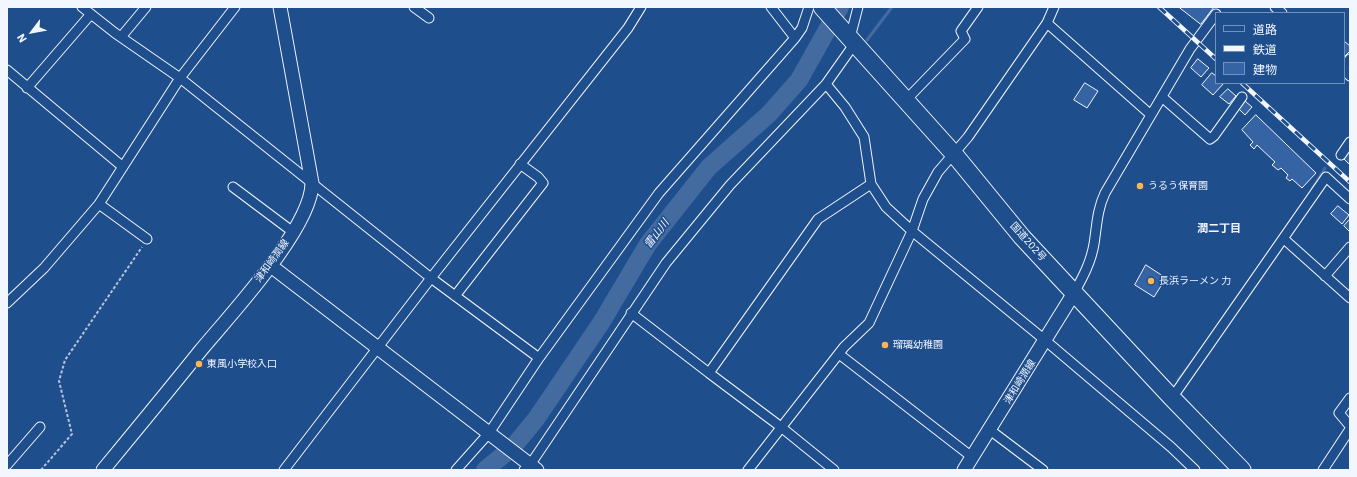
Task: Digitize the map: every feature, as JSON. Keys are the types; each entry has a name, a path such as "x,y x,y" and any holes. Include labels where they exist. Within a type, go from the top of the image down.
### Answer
{"highway":[{"name":"国道202号","path":"822,7 954,154 1022,237 1172,398 1242,470"}],"main road":[{"name":"津和崎潤線","path":"103,470 270,266 302,218 312,193 312,183 280,7"},
{"path":"270,266 489,433 530,468"},
{"name":"津和崎潤線","path":"964,470 1046,341 1074,293"}],"street":[{"path":"82,7 121,37 180,78 431,278 539,358"},
{"path":"121,37 146,7"},
{"path":"7,303 44,268 100,204 122,167 180,78 235,7"},
{"path":"414,7 429,18"},
{"path":"284,470 431,278 628,28 641,7"},
{"path":"771,7 795,38"},
{"path":"456,470 489,433 539,358 659,193 795,38 802,28 809,7"},
{"path":"530,468 631,313 666,263 730,186 826,84 850,37 858,7"},
{"path":"906,100 965,39 961,31 978,7"},
{"path":"748,470 839,354 869,323 912,231 923,199 938,172 968,138 1047,23 1054,7"},
{"path":"27,88 91,14"},
{"path":"1074,293 1088,267 1094,244 1095,224 1104,193 1196,40 1215,16"},
{"path":"1047,23 1151,115"},
{"path":"7,70 122,167"},
{"path":"826,84 845,107 864,137 871,184 886,207 912,231 1046,341 1171,447 1195,470"},
{"path":"1162,97 1210,139 1214,136 1242,97"},
{"path":"1341,155 1350,142"},
{"path":"455,296 542,183 538,177 520,164"},
{"path":"1172,398 1326,177 1350,199"},
{"path":"709,373 818,220 871,184"},
{"path":"233,187 293,232"},
{"path":"100,204 147,240"},
{"path":"1284,239 1350,298"},
{"path":"1325,276 1350,247"},
{"path":"631,313 781,427 830,469"},
{"path":"839,354 972,457"},
{"path":"1323,470 1350,428 1339,413 1350,398"},
{"path":"11,470 7,466 40,426"},
{"path":"990,430 1043,470"}],"path":[{"path":"41,470 72,434 58,382 65,360 147,240"}],"building":[{"path":"1179,7 1214,7 1201,24"},
{"path":"1345,42 1350,46 1350,51 1345,56"},
{"path":"1198,59 1209,68 1201,77 1191,68"},
{"path":"1212,73 1215,75 1215,84 1223,84 1213,95 1202,85"},
{"path":"1085,83 1098,91 1087,108 1074,100"},
{"path":"1228,89 1236,96 1229,104 1220,97"},
{"path":"1245,101 1252,107 1245,115 1238,108"},
{"path":"1256,115 1316,173 1302,188 1292,179 1290,181 1286,178 1288,175 1281,168 1278,170 1272,165 1275,162 1257,145 1254,149 1250,145 1253,142 1242,130"},
{"path":"1350,150 1350,165 1343,158"},
{"path":"1338,206 1349,215 1342,224 1331,214"},
{"path":"1350,219 1350,232 1344,226"},
{"name":"長浜ラーメン 力","path":"1146,265 1166,278 1154,297 1135,285"}],"waterway":[{"name":"雷山川","path":"485,470 513,447 536,419 601,323 648,244 709,167 769,114 799,80 840,7"},
{"path":"867,40 892,7"},
{"path":"1312,189 1325,168"},
{"path":"1178,380 1195,358"}],"railway":[{"path":"1159,7 1215,58"},
{"path":"1243,84 1350,182"}],"place":[{"name":"うるう保育園","path":"1140,186"},
{"name":"長浜ラーメン 力","path":"1151,281"},
{"name":"瑠璃幼稚園","path":"885,345"},
{"name":"東風小学校入口","path":"199,364"}],"district":[{"name":"潤二丁目","path":"1219,229"}]}
